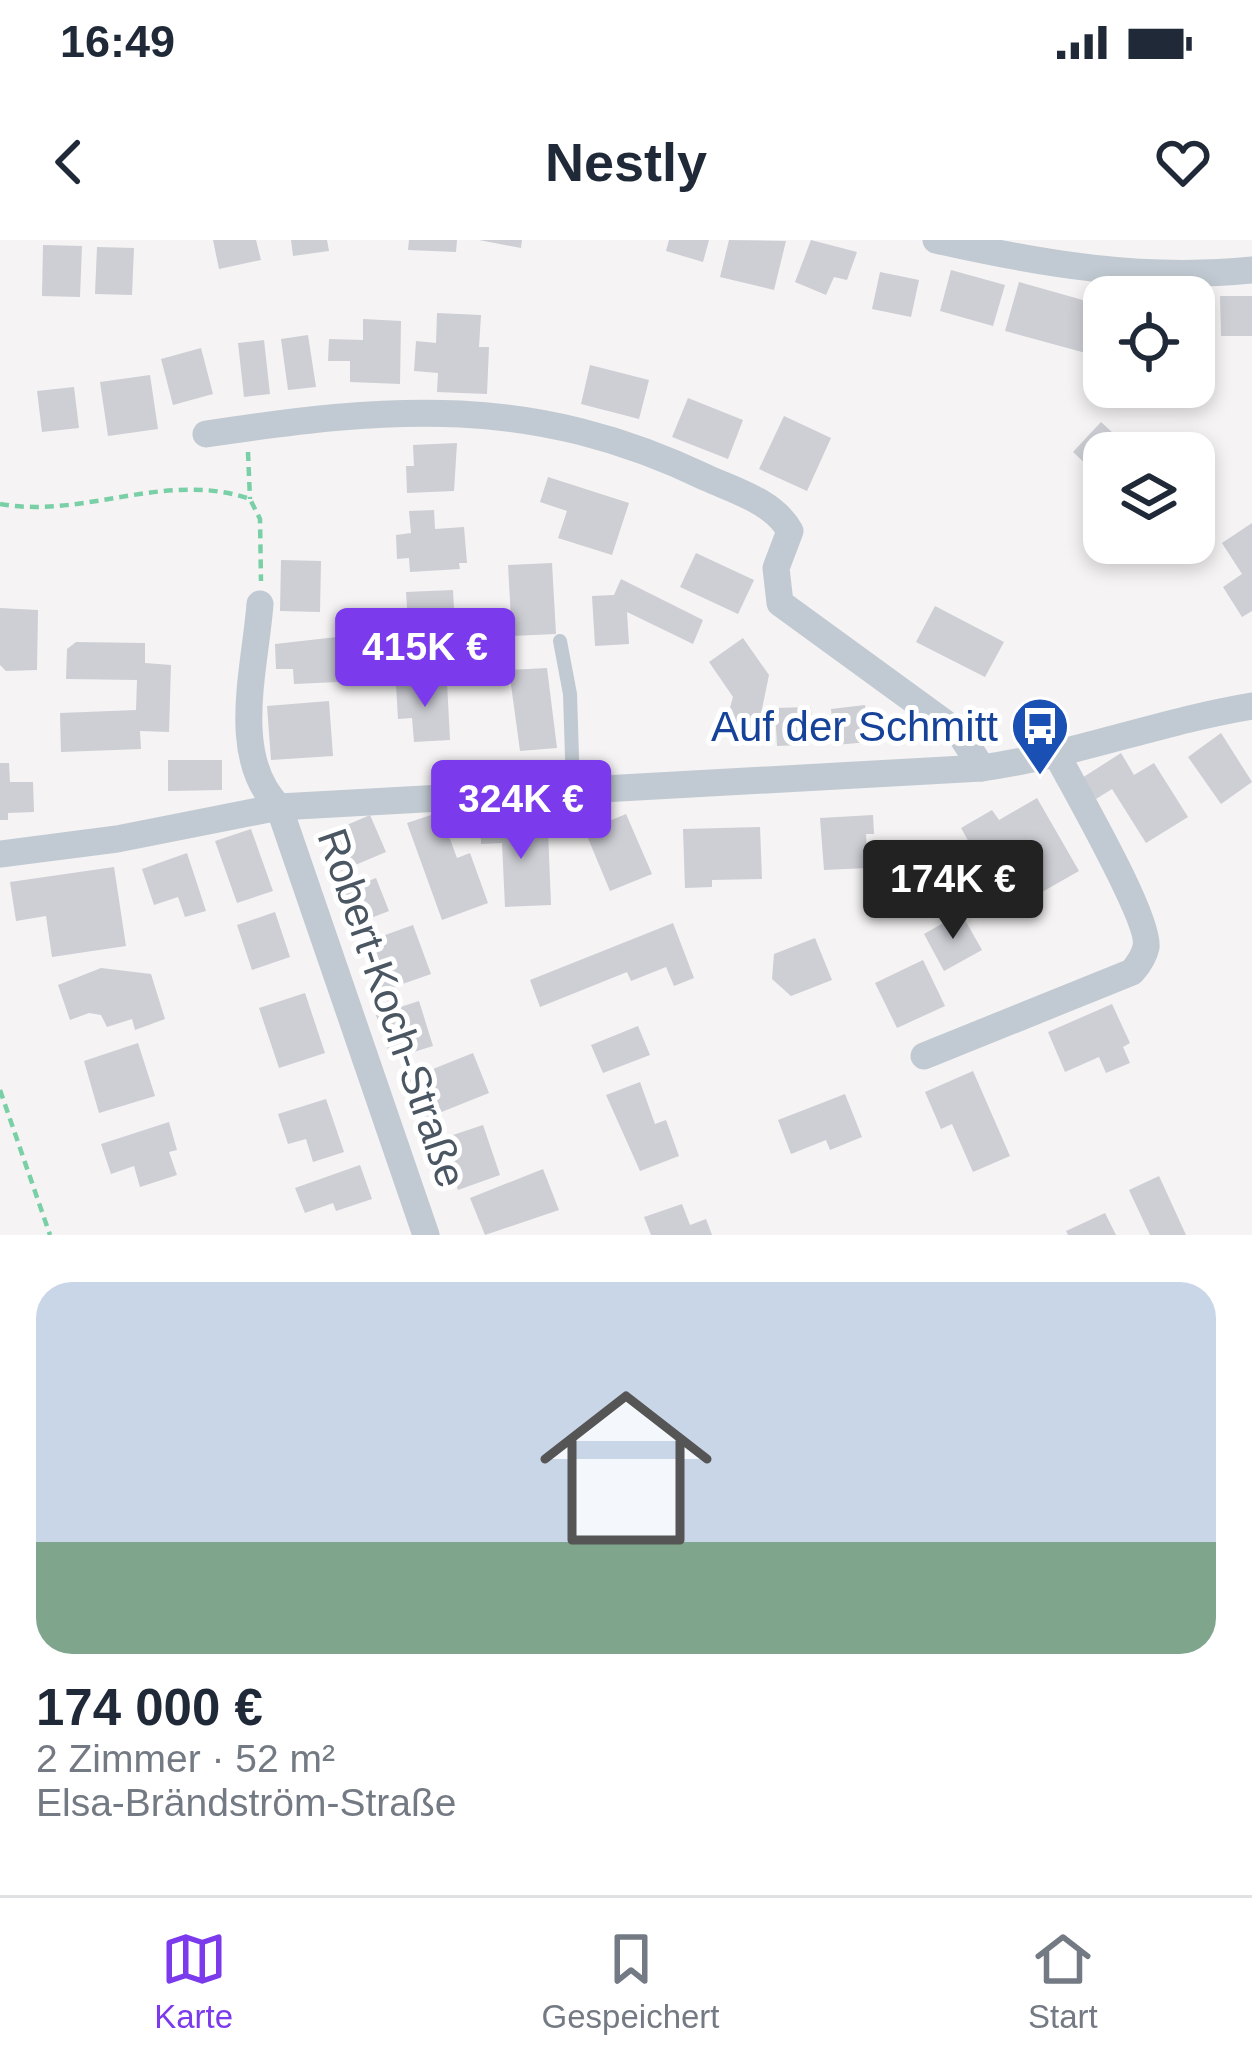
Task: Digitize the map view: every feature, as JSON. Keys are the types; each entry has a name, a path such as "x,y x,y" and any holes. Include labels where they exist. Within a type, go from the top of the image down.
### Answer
{"street":[{"path":"936,240 1102,273 1199,275 1252,270"},
{"path":"206,434 336,414 420,411 574,426 658,454 770,507 790,531 776,568 780,603 960,734 982,768"},
{"path":"260,604 249,750 259,787 279,807"},
{"path":"0,854 117,839 279,807 982,768 1058,755 1196,716 1252,706"},
{"path":"924,1056 1132,972 1141,960 1148,944 1136,907 1058,755"},
{"name":"Robert-Koch-Straße","path":"279,807 426,1235"}],"lane":[{"path":"560,641 570,694 573,788"}],"path":[{"path":"247,445 250,499 260,519 260,604"},
{"path":"0,504 40,509 172,487 216,487 250,499"},
{"path":"0,1090 50,1235"}],"building":[{"path":"213,240 256,240 261,260 219,269"},
{"path":"291,240 327,240 329,251 293,256"},
{"path":"409,240 457,240 456,252 408,250"},
{"path":"479,240 522,240 521,248"},
{"path":"669,240 709,240 703,262 666,251"},
{"path":"729,240 786,241 774,290 720,277"},
{"path":"811,240 857,252 847,280 834,277 826,295 795,282"},
{"path":"43,245 82,246 80,297 42,296"},
{"path":"97,247 134,248 132,295 95,294"},
{"path":"951,270 1005,285 993,326 940,311"},
{"path":"880,272 919,280 911,317 872,309"},
{"path":"1019,282 1083,300 1083,352 1005,331"},
{"path":"1220,296 1252,296 1252,336 1221,336"},
{"path":"437,313 481,315 479,347 489,347 487,394 437,392 438,373 414,371 416,341 436,343"},
{"path":"363,319 401,321 400,384 350,382 350,361 328,361 329,339 363,340"},
{"path":"308,335 316,387 288,390 281,339"},
{"path":"264,340 270,394 244,397 238,343"},
{"path":"201,348 213,394 173,405 161,359"},
{"path":"590,365 649,380 639,419 581,404"},
{"path":"150,375 158,429 108,436 100,382"},
{"path":"74,387 79,428 42,432 37,391"},
{"path":"688,398 743,420 728,459 672,437"},
{"path":"784,416 831,438 807,491 759,469"},
{"path":"1101,422 1112,432 1092,432"},
{"path":"1083,441 1083,461 1073,452"},
{"path":"457,443 454,491 407,493 406,466 414,466 413,445"},
{"path":"548,477 629,503 612,555 558,538 567,511 540,502"},
{"path":"434,510 435,529 464,527 467,563 459,563 460,569 410,572 409,558 397,559 396,535 411,533 409,511"},
{"path":"1252,523 1252,611 1242,617 1223,587 1242,574 1222,543"},
{"path":"696,553 754,580 738,614 680,587"},
{"path":"281,560 321,561 320,612 280,611"},
{"path":"552,563 556,634 512,636 508,565"},
{"path":"621,579 703,620 693,644 627,612 629,644 595,646 592,596 614,595"},
{"path":"453,590 456,648 427,650 425,622 408,622 406,592"},
{"path":"935,606 1004,642 985,677 916,642"},
{"path":"0,608 38,610 37,670 6,671 0,665"},
{"path":"337,637 339,682 294,684 293,669 276,669 275,644"},
{"path":"743,638 769,675 756,738 722,736 733,697 709,662"},
{"path":"76,642 145,643 145,663 171,665 169,732 140,731 141,749 61,752 60,713 136,710 137,680 66,679 67,649"},
{"path":"547,668 557,748 520,751 509,670"},
{"path":"447,682 450,740 414,742 412,718 398,719 396,685"},
{"path":"329,701 333,756 271,760 267,706"},
{"path":"865,705 869,742 835,745 831,709"},
{"path":"811,707 812,735 801,736 801,745 777,746 775,708"},
{"path":"1221,733 1252,782 1221,804 1188,757"},
{"path":"1121,753 1134,775 1154,763 1188,817 1146,843 1112,789 1096,799 1082,778"},
{"path":"168,760 222,760 222,790 168,791"},
{"path":"0,763 9,763 10,782 33,782 34,812 8,813 8,820 0,820"},
{"path":"1037,798 1079,871 1035,896 1021,871 1039,861 1027,841 983,867 961,828 992,810 999,820"},
{"path":"440,812 457,858 470,853 488,903 442,920 407,823"},
{"path":"626,814 652,874 610,891 585,831"},
{"path":"370,815 386,852 341,871 326,834"},
{"path":"508,815 509,833 548,831 551,905 505,907 502,843 481,844 480,816"},
{"path":"873,815 874,834 866,834 868,868 824,870 820,818"},
{"path":"760,827 762,879 712,880 712,887 685,888 683,829"},
{"path":"251,829 273,891 237,903 215,841"},
{"path":"187,853 206,911 185,917 178,897 154,905 142,869"},
{"path":"114,867 126,946 52,957 46,916 16,921 10,882"},
{"path":"376,878 389,911 350,926 338,893"},
{"path":"275,912 290,957 252,970 237,925"},
{"path":"961,913 982,950 944,971 924,934"},
{"path":"673,923 694,978 674,986 666,967 631,981 627,972 540,1007 530,980"},
{"path":"413,925 431,974 377,993 360,944"},
{"path":"815,938 832,980 791,996 772,979 774,954"},
{"path":"923,960 945,1006 897,1028 875,983"},
{"path":"101,968 151,974 165,1019 135,1030 132,1019 107,1027 101,1015 89,1013 70,1020 58,985"},
{"path":"305,993 325,1053 279,1068 259,1008"},
{"path":"419,1001 433,1046 391,1059 376,1015"},
{"path":"1112,1004 1130,1043 1123,1047 1130,1063 1106,1073 1099,1057 1065,1072 1048,1032"},
{"path":"638,1026 650,1055 603,1073 591,1045"},
{"path":"138,1043 155,1096 99,1113 84,1061"},
{"path":"473,1053 489,1093 419,1121 403,1081"},
{"path":"973,1071 1010,1156 973,1172 952,1124 941,1129 925,1092"},
{"path":"640,1082 655,1124 666,1120 679,1156 640,1171 606,1095"},
{"path":"845,1094 862,1137 830,1150 826,1140 791,1154 778,1120"},
{"path":"326,1099 344,1152 313,1162 306,1139 288,1144 278,1114"},
{"path":"169,1122 177,1150 169,1152 177,1175 140,1187 134,1166 111,1174 101,1144"},
{"path":"483,1125 500,1175 458,1190 441,1139"},
{"path":"360,1165 372,1199 336,1211 333,1203 305,1213 295,1188"},
{"path":"543,1169 559,1210 485,1235 470,1198"},
{"path":"1159,1176 1186,1235 1150,1235 1129,1190"},
{"path":"682,1204 690,1225 706,1219 712,1235 651,1235 644,1217"},
{"path":"1105,1213 1116,1235 1068,1235 1066,1231"}],"place":[{"name":"Auf der Schmitt","path":"1040,777"}]}
